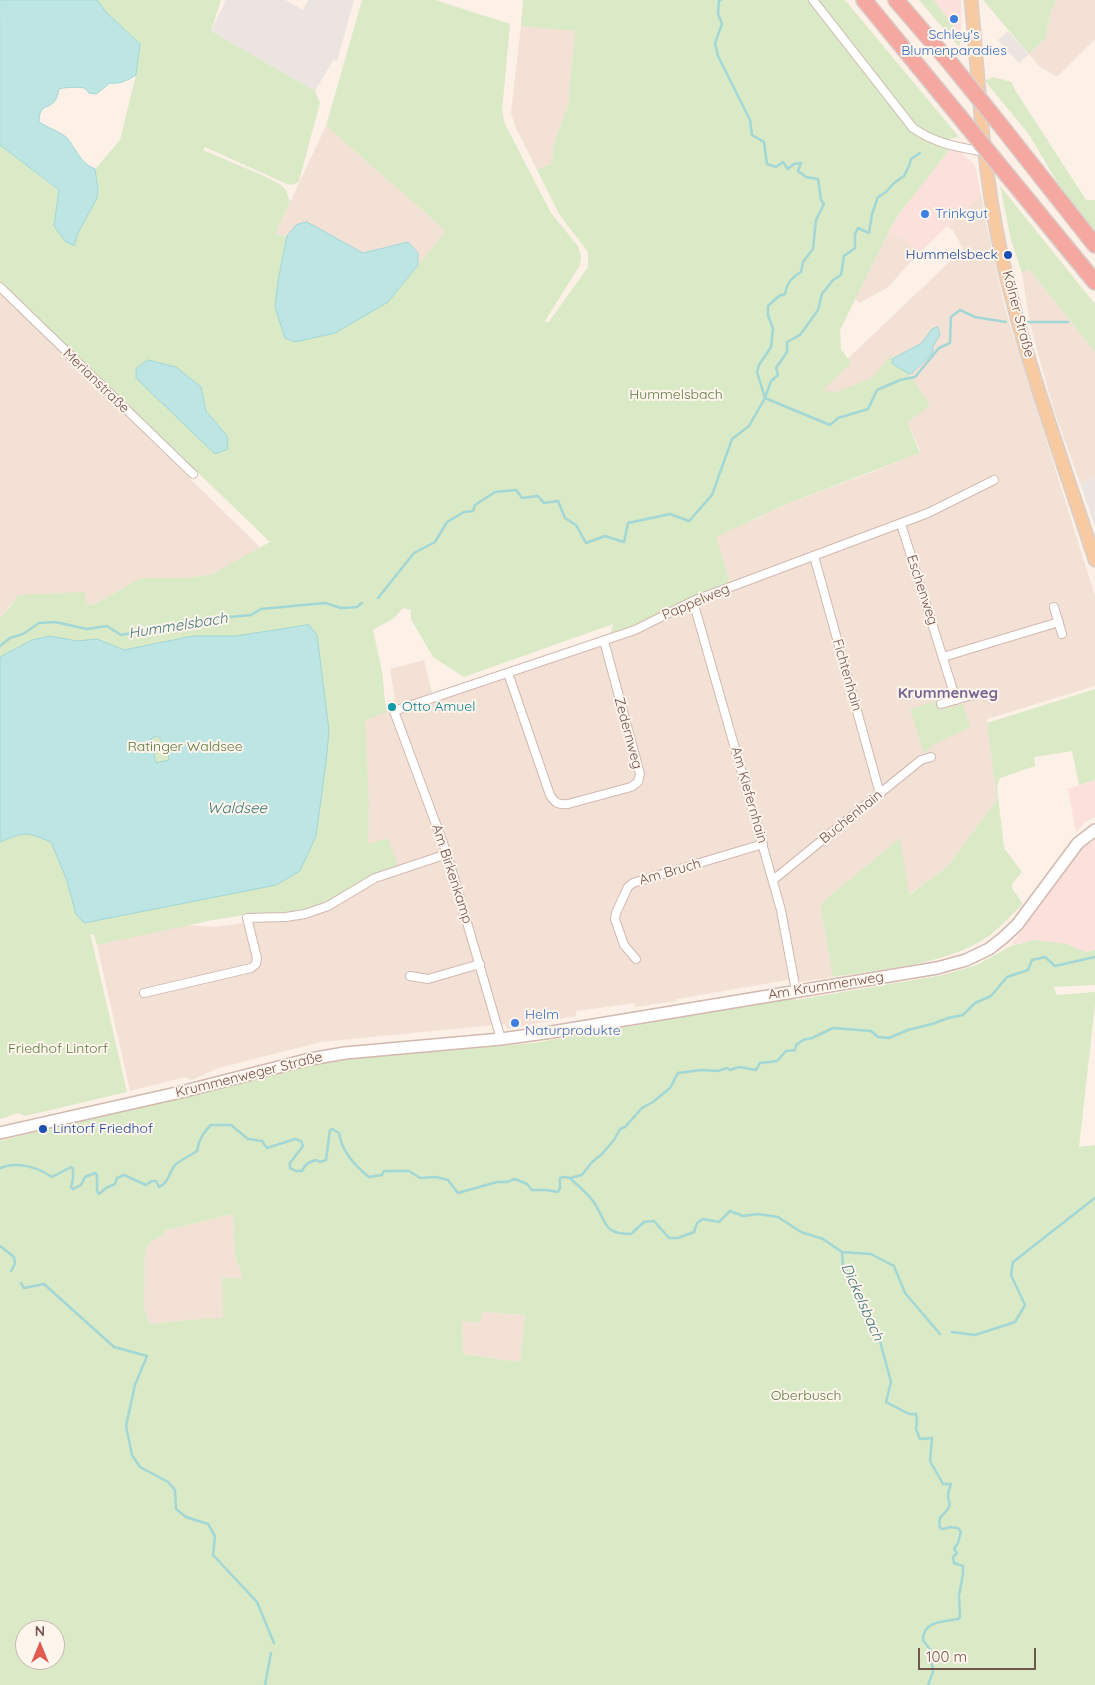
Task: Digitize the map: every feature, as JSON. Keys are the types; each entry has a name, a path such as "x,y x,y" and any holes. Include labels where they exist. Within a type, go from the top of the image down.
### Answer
{"highway":[{"path":"864,0 1095,282"},
{"path":"896,0 951,64 1095,245"}],"main road":[{"name":"Kölner Straße","path":"971,0 985,152 993,211 1016,316 1095,560"},
{"name":"Am Krummenweg","path":"501,1039 937,968 966,960 988,949 1017,925 1078,844 1095,830"},
{"name":"Krummenweger Straße","path":"0,1133 180,1092 310,1058 345,1053 501,1039"}],"street":[{"path":"813,0 913,128 941,144 985,152"},
{"name":"Merianstraße","path":"0,287 193,474"},
{"name":"Pappelweg","path":"394,711 635,630 693,601 928,513 994,480"},
{"name":"Eschenweg","path":"901,524 956,700"},
{"name":"Fichtenhain","path":"814,556 880,794"},
{"name":"Am Kiefernhain","path":"693,601 781,910 796,991"},
{"path":"1054,607 1062,634"},
{"path":"943,657 1059,622"},
{"name":"Zedernweg","path":"508,673 553,801 558,804 568,804 631,787 638,782 640,774 604,641"},
{"path":"941,704 972,695"},
{"name":"Am Birkenkamp","path":"394,711 447,854 501,1039"},
{"name":"Buchenhain","path":"772,880 921,760 931,757"},
{"name":"Am Bruch","path":"636,959 624,945 615,919 628,887 633,883 763,844"},
{"path":"144,993 251,968 256,964 257,958 248,918 286,917 305,914 328,906 375,878 447,854"},
{"path":"410,976 428,979 480,964"}],"shaded area":[{"path":"226,0 285,0 303,10 308,0 354,0 337,61 333,60 315,91 211,31"},
{"name":"Schley's Blumenparadies","path":"934,0 961,0 961,38"},
{"path":"1056,0 1095,0 1095,39 1057,77 1039,66 1029,54 1046,38 1050,14"},
{"path":"521,26 575,30 568,105 553,146 552,163 537,170 516,128 511,113"},
{"path":"1008,31 1029,54 1019,63 998,40"},
{"path":"326,126 445,232 418,265 418,253 408,242 363,253 296,225 287,236 275,234"},
{"path":"949,150 959,151 975,165 981,194 919,253 902,237 889,231 899,214"},
{"path":"981,194 1005,308 1095,596 1095,686 987,719 997,799 947,867 908,895 899,839 820,904 833,977 800,982 799,978 635,1007 635,1003 576,1011 576,1016 507,1029 505,1024 321,1042 218,1068 192,1080 185,1077 130,1091 97,945 186,925 214,927 306,919 330,910 375,882 399,872 388,838 368,845 369,803 364,720 369,712 395,700 390,669 424,660 434,701 634,633 733,591 709,520 732,468 752,521 789,503 921,452 907,422 796,408 963,249 954,232 948,226"},
{"path":"889,231 902,237 919,253 887,288 859,303 853,295"},
{"path":"1029,269 1095,352 1095,477 1080,483 1053,408 1030,324 1022,273"},
{"path":"0,293 261,548 212,574 187,578 140,579 92,605 87,604 83,600 18,596 0,618"},
{"path":"1095,477 1095,526 1080,483"},
{"path":"1095,780 1095,817 1085,822 1076,833 1068,789"},
{"path":"1095,838 1095,950 1086,952 1067,944 1034,940 1011,945 1083,848"},
{"path":"233,1214 235,1255 243,1279 222,1277 223,1319 196,1319 150,1324 144,1308 145,1250 151,1241 165,1235 164,1231"},
{"path":"481,1312 525,1315 520,1362 463,1354 462,1321 480,1323"}],"green space":[{"path":"97,0 221,0 211,31 315,91 320,103 299,181 295,184 289,185 205,147 203,150 264,176 281,185 286,190 290,202 275,234 287,236 278,281 388,302 445,232 326,126 362,0 435,0 510,24 502,111 505,124 551,213 578,246 581,256 580,265 545,321 548,323 588,267 588,252 559,214 537,170 552,163 553,146 568,105 575,31 521,26 523,0 845,0 959,137 949,139 954,144 899,214 889,231 840,330 841,349 851,363 822,391 836,392 872,378 891,354 893,364 909,374 930,406 907,422 920,453 789,503 716,537 730,583 689,598 633,626 611,633 613,624 464,677 433,657 411,619 411,610 403,608 394,618 373,630 382,671 386,712 365,720 369,803 368,844 388,838 398,867 329,903 305,911 245,915 213,920 97,945 94,935 89,934 127,1092 25,1116 18,1113 0,1119 0,618 18,595 85,592 86,603 93,605 141,578 187,578 212,574 270,542 0,282 0,145 59,191 54,226 78,233 92,207 98,189 95,169 120,140 136,75 140,44 106,12","holes":["148,360 201,387 206,411 227,436"]},
{"path":"919,0 934,0 961,38 959,47"},
{"path":"983,0 1056,0 1050,14 1046,38 1029,54"},
{"path":"993,77 1011,82 1086,200 1095,200 1095,232 1068,200 1028,133 985,81"},
{"path":"1000,186 1095,304 1095,352 1029,269 1022,273 1011,240"},
{"path":"1095,689 1095,780 1079,785 1072,751 1034,757 1035,766 1000,778 997,787 1004,848 1022,872 1012,884 1012,888 1023,904 989,936 953,954 914,964 833,977 820,904 900,838 909,895 947,867 997,799 987,723"},
{"path":"936,701 939,710 963,704 970,727 933,745 924,753 910,709"},
{"name":"Oberbusch","path":"1034,940 1067,944 1086,952 1095,950 1095,985 1053,987 1057,995 1095,992 1079,1147 1095,1145 1095,1685 0,1685 0,1141 305,1066 340,1060 534,1043 792,998 796,1000 943,975 977,965 1011,946","holes":["233,1214 235,1255 243,1279 222,1277 223,1318 150,1324 144,1308 145,1250 151,1241 165,1235 164,1231","482,1312 525,1315 520,1362 463,1354 462,1321 480,1323"]}],"water":[{"path":"0,0 97,0 106,12 140,44 136,75 123,82 110,83 96,94 89,93 85,88 59,89 54,102 44,108 40,115 39,122 65,136 82,159 95,169 98,189 97,198 78,233 74,246 65,241 54,226 59,190 0,145"},
{"path":"307,222 363,253 408,242 418,253 418,265 388,302 335,333 295,342 285,338 275,307 287,236 296,225"},
{"path":"938,327 940,335 933,346 933,353 912,373 909,374 893,364 892,359 922,343 932,329"},
{"path":"148,360 176,367 201,387 206,411 227,436 228,449 215,454 136,378 136,369"},
{"name":"Waldsee","path":"309,625 317,635 329,730 316,836 300,871 276,885 84,923 76,914 66,878 51,842 26,834 0,842 0,657 32,640 50,636 77,641 97,639 124,650 193,636 235,636","holes":["158,736 167,748 169,760 156,763 151,739"]}],"waterway":[{"path":"721,0 719,1 718,14 722,24 715,43 718,56 750,120 752,135 764,142 767,164 776,167 783,162 788,169 794,164 801,163 798,171 806,177 818,179 821,200 824,204 816,220 813,249 803,262 801,272 790,281 785,294 779,296 768,306 768,315 773,329 771,347 759,365 757,372 765,398 830,425 838,418 868,409 877,390 900,380 915,377 939,348 950,343 951,317 960,310 975,317 1006,322"},
{"name":"Hummelsbach","path":"378,598 414,553 435,542 447,522 464,512 473,511 475,505 495,492 516,490 522,498 538,496 544,503 558,501 565,518 576,525 586,543 605,536 624,542 628,523 670,514 689,521 712,495 732,439 749,426 765,398 771,381 778,375 776,368 787,352 787,342 800,335 818,310 822,294 833,280 841,275 844,256 855,248 855,234 858,228 869,233 872,214 878,197 904,176 911,159 920,153"},
{"path":"1027,322 1068,322"},
{"name":"Hummelsbach","path":"0,646 10,638 23,634 39,623 55,622 87,629 107,626 121,635 198,620 251,615 261,609 325,603 341,608 357,607 362,603"},
{"path":"570,1178 582,1175 614,1140 620,1129 625,1127 642,1108 653,1102 670,1088 678,1073 701,1070 718,1071 727,1068 730,1070 739,1067 756,1070 760,1063 777,1061 786,1051 795,1050 796,1045 803,1040 833,1028 871,1031 878,1037 889,1038 908,1030 963,1015 975,1003 991,996 1007,977 1028,970 1032,960 1045,957 1055,966 1095,957"},
{"name":"Dickelsbach","path":"0,1168 13,1165 27,1166 40,1170 52,1177 71,1167 73,1169 71,1187 73,1189 81,1185 85,1177 95,1173 97,1175 97,1191 99,1194 115,1184 117,1178 124,1175 146,1185 156,1181 159,1187 165,1183 176,1164 197,1151 202,1136 211,1125 231,1125 248,1139 262,1141 267,1148 295,1139 301,1141 303,1146 290,1163 290,1168 302,1171 311,1162 326,1160 330,1130 332,1129 339,1133 343,1146 350,1158 369,1177 382,1175 384,1171 409,1171 420,1178 436,1177 448,1180 458,1193 515,1179 527,1184 532,1190 558,1192 560,1178 564,1177 570,1178 587,1193 607,1226 615,1232 631,1234 644,1222 654,1221 669,1238 678,1238 694,1232 697,1223 703,1219 719,1222 730,1211 743,1216 758,1214 778,1217 801,1232 823,1239 842,1252 843,1266 857,1286 877,1330 891,1382 886,1402 909,1414 916,1414 916,1429 920,1439 932,1438 930,1461 943,1484 951,1484 948,1494 950,1506 940,1517 939,1523 940,1528 958,1528 961,1532 954,1549 957,1553 953,1557 954,1563 963,1566 959,1596 960,1617 940,1622 926,1629 923,1640 931,1651 929,1661 932,1664 933,1672 928,1685"},
{"path":"952,1332 975,1335 1015,1322 1025,1305 1011,1275 1013,1262 1095,1198"},
{"path":"0,1246 14,1257 15,1264 11,1271"},
{"path":"842,1252 871,1254 894,1266 905,1293 940,1334"},
{"path":"21,1283 24,1288 44,1284 114,1347 147,1356 135,1385 126,1426 132,1455 140,1467 168,1482 175,1490 176,1509 186,1517 208,1524 215,1536 213,1555 257,1602 274,1643"},
{"path":"265,1685 271,1653"}],"place":[{"name":"Schley's Blumenparadies","path":"954,19"},
{"name":"Trinkgut","path":"925,214"},
{"name":"Hummelsbeck","path":"1008,255"},
{"name":"Otto Amuel","path":"392,707"},
{"name":"Helm Naturprodukte","path":"515,1023"},
{"name":"Lintorf Friedhof","path":"43,1129"}],"district":[{"name":"Krummenweg","path":"948,693"}],"park label":[{"name":"Ratinger Waldsee","path":"185,747"},
{"name":"Friedhof Lintorf","path":"58,1049"}]}
